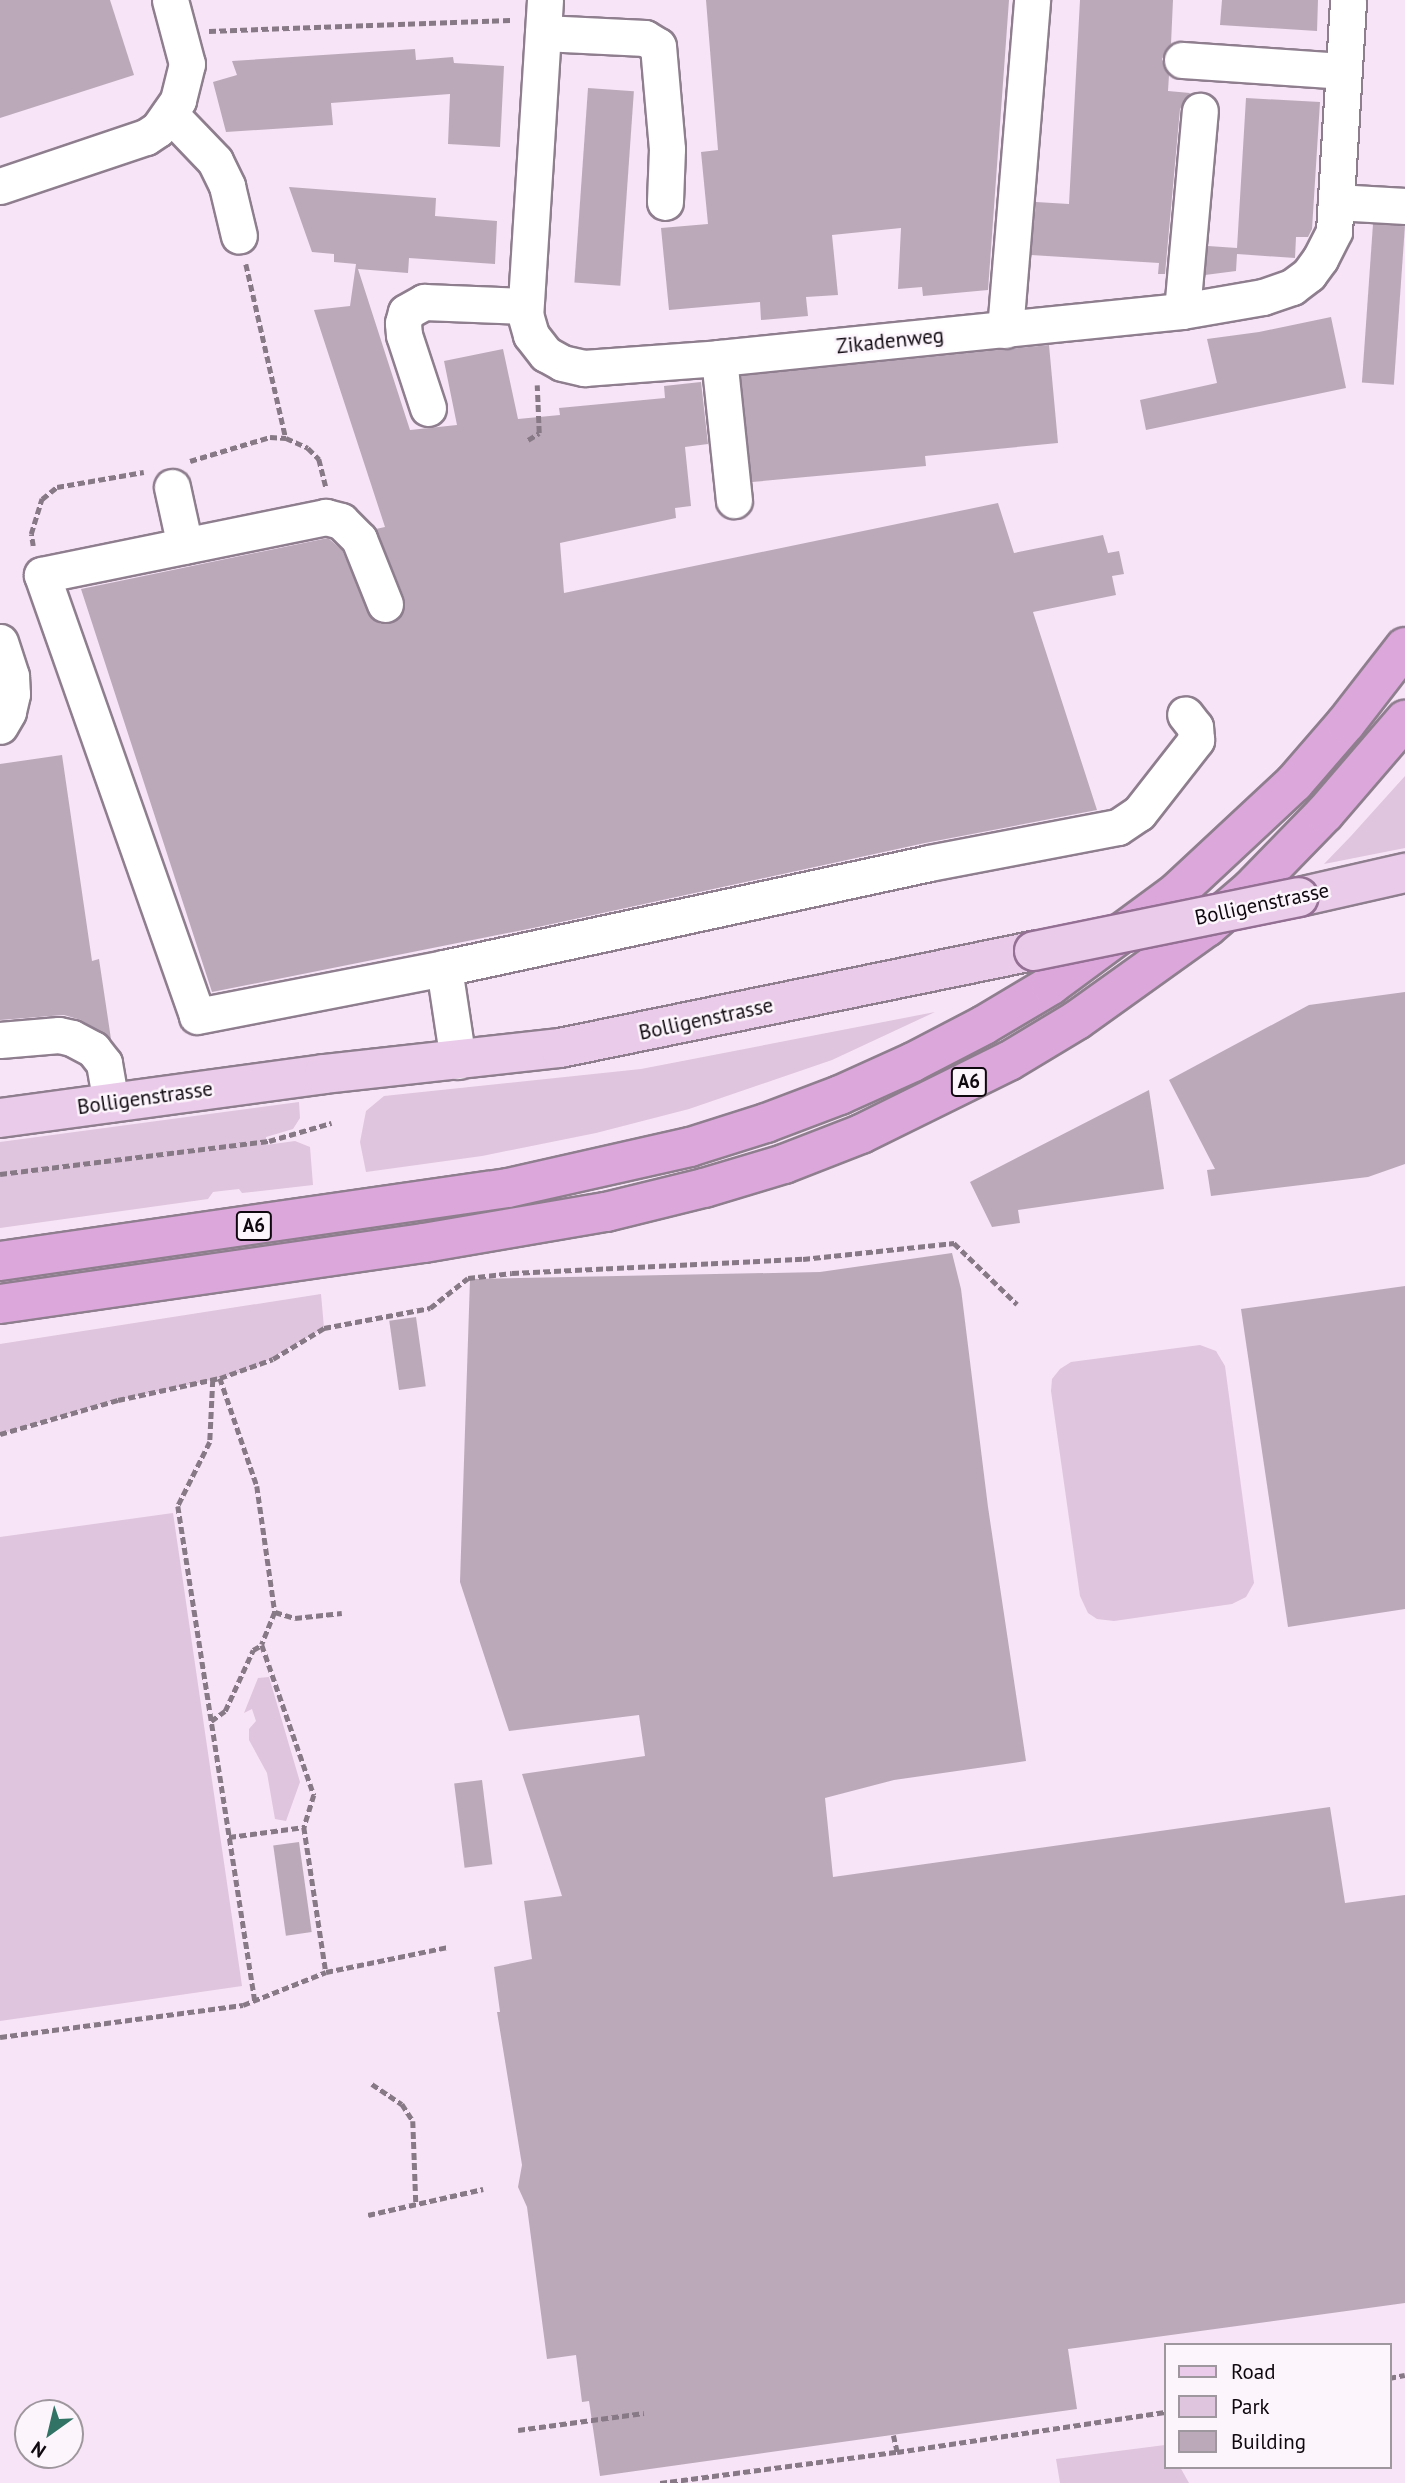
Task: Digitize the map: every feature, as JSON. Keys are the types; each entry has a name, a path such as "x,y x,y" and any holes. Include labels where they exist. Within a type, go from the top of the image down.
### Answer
{"highway":[{"name":"A6","path":"0,1261 508,1188 690,1147 766,1123 840,1095 913,1062 984,1025 1051,985 1177,892 1294,783 1346,723 1405,647"},
{"name":"A6","path":"0,1304 424,1243 592,1215 704,1188 784,1164 861,1134 1009,1061 1077,1020 1207,927 1251,889 1325,813 1405,720"}],"main road":[{"name":"Bolligenstrasse","path":"0,1118 310,1075 560,1048 1405,873"}],"street":[{"path":"1005,330 1032,0"},
{"name":"Zikadenweg","path":"545,352 562,363 584,368 719,358 1182,311 1264,297 1292,287 1309,274 1334,231 1348,0"},
{"path":"0,186 146,137 170,114 184,81 187,64 175,16"},
{"path":"545,352 529,332 525,306 544,17 645,38 658,46 667,149 665,202"},
{"path":"1182,60 1343,71"},
{"path":"1182,311 1200,111"},
{"path":"170,114 215,161 227,186 239,236"},
{"path":"1336,202 1405,206"},
{"path":"428,408 404,335 402,323 406,312 424,302 525,306"},
{"path":"719,358 734,499"},
{"path":"172,487 185,546"},
{"path":"385,604 359,539 341,521 326,517 42,575 197,1016 444,968 929,863 1118,827 1139,813 1196,740 1198,732 1185,714"},
{"path":"0,642 11,676 12,694 8,712 0,726"},
{"path":"444,968 458,1061"},
{"path":"0,1040 59,1035 72,1038 93,1049 104,1063 111,1103"}],"path":[{"path":"175,16 544,17"},
{"path":"239,236 286,438"},
{"path":"528,440 538,433 537,363 545,352"},
{"path":"0,1174 269,1141 331,1124"},
{"path":"0,1434 118,1400 220,1378 273,1359 324,1328 430,1308 468,1278 512,1273 803,1259 954,1243 1017,1304"},
{"path":"211,1721 225,1711 253,1650 262,1645 275,1612 257,1486 220,1378"},
{"path":"213,1380 210,1442 178,1506 255,2001"},
{"path":"275,1612 295,1618 342,1614"},
{"path":"262,1645 314,1794 304,1827 326,1972"},
{"path":"229,1837 304,1827"},
{"path":"0,2037 255,2001 326,1972 447,1947"},
{"path":"372,2084 402,2104 412,2121 416,2203"},
{"path":"368,2215 483,2189"},
{"path":"660,2483 897,2452 1164,2412"},
{"path":"518,2430 643,2413"},
{"path":"893,2435 897,2452"}],"green space":[{"path":"1405,776 1405,848 1324,864 1351,836"},
{"path":"935,1012 832,1060 689,1109 596,1133 482,1156 366,1172 360,1142 366,1111 384,1096 641,1069"},
{"path":"299,1102 300,1118 293,1129 266,1137 266,1145 295,1141 310,1147 313,1185 242,1193 239,1189 213,1192 208,1199 0,1228 0,1142"},
{"path":"321,1294 324,1328 254,1368 118,1400 0,1434 0,1344"},
{"path":"1200,1345 1216,1351 1225,1366 1254,1583 1246,1597 1232,1604 1114,1621 1097,1619 1088,1613 1080,1596 1051,1391 1052,1379 1060,1369 1071,1362"},
{"path":"173,1513 242,1986 0,2021 0,1537"},
{"path":"269,1677 300,1782 286,1821 275,1819 267,1773 249,1740 249,1729 256,1721 252,1709 244,1713 258,1678"},
{"path":"1164,2445 1164,2469 1181,2469 1189,2483 1060,2483 1056,2459"}],"building":[{"path":"0,0 110,0 134,75 0,118"},
{"path":"706,0 1009,0 988,290 923,296 922,287 898,289 901,228 832,235 838,295 806,297 808,316 761,320 760,302 669,310 661,228 708,224 701,152 718,150"},
{"path":"1080,0 1173,0 1171,44 1162,59 1169,75 1168,91 1190,93 1180,109 1165,274 1158,274 1159,263 1031,255 1036,202 1069,204"},
{"path":"1222,0 1318,0 1317,31 1220,25"},
{"path":"415,49 416,60 453,57 454,63 504,66 500,147 448,144 450,94 331,103 333,125 226,132 213,82 237,75 232,61"},
{"path":"588,88 634,91 620,286 574,283"},
{"path":"1246,98 1320,102 1312,229 1308,237 1296,237 1295,258 1237,254 1236,271 1205,275 1208,246 1237,248"},
{"path":"289,187 436,198 435,216 497,221 495,264 409,258 408,273 358,269 410,430 457,425 444,361 503,349 518,419 560,415 559,408 665,398 664,386 701,382 708,444 685,447 691,506 675,508 676,518 560,543 564,593 998,503 1014,553 1103,535 1108,553 1119,551 1124,574 1112,576 1116,595 1033,612 1097,810 925,843 538,927 212,992 81,589 328,538 342,550 372,619 381,624 392,623 401,616 405,606 404,597 376,529 385,527 314,310 350,306 356,264 334,262 334,254 312,252"},
{"path":"1373,224 1405,226 1394,385 1362,383"},
{"path":"1331,317 1346,388 1146,430 1140,400 1217,383 1207,339 1259,332"},
{"path":"1049,345 1058,443 925,456 926,466 752,482 741,376"},
{"path":"62,755 92,961 99,959 111,1039 81,1020 64,1015 0,1020 0,764"},
{"path":"1405,992 1405,1164 1368,1177 1211,1196 1207,1170 1215,1169 1169,1080 1309,1005"},
{"path":"1149,1090 1164,1189 1018,1210 1020,1223 992,1227 970,1182"},
{"path":"952,1253 961,1289 988,1507 1026,1761 894,1780 825,1798 833,1877 1330,1807 1345,1903 1405,1895 1405,2303 1068,2349 1077,2409 600,2476 589,2401 582,2402 576,2355 547,2359 527,2207 518,2187 522,2165 497,2012 500,2012 494,1967 532,1959 524,1901 562,1896 522,1774 645,1756 639,1715 509,1731 460,1582 470,1279 820,1272"},
{"path":"1405,1286 1405,1609 1288,1627 1241,1309"},
{"path":"416,1317 426,1386 399,1390 389,1321"},
{"path":"482,1780 492,1864 465,1868 454,1783"},
{"path":"299,1842 312,1932 286,1936 273,1846"}]}
